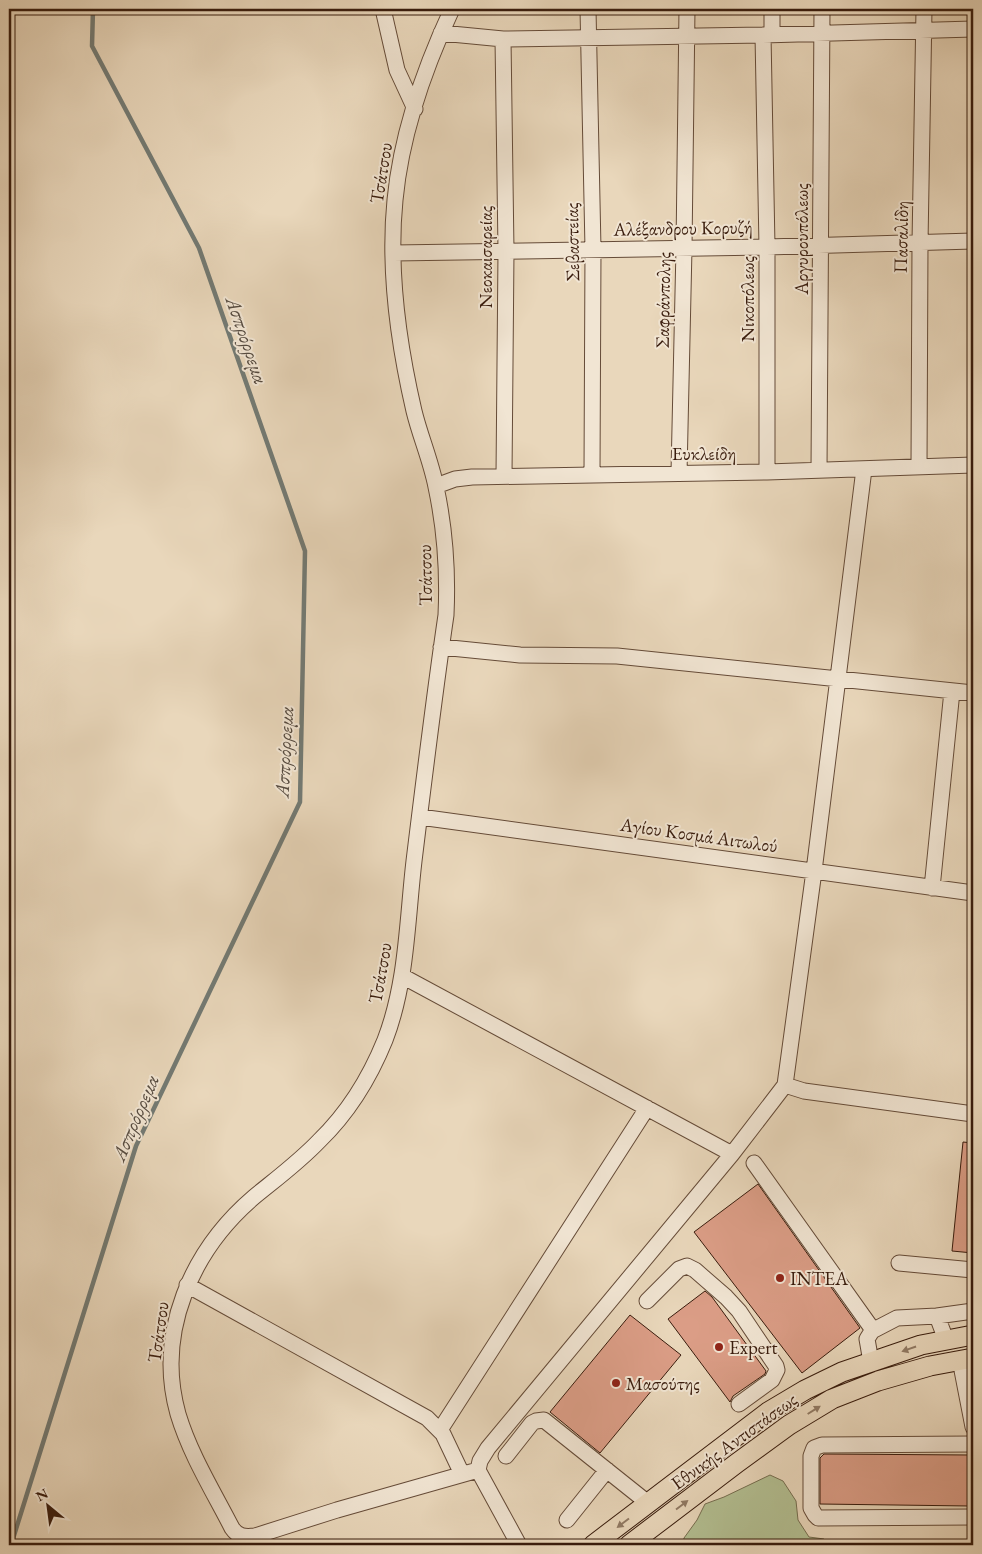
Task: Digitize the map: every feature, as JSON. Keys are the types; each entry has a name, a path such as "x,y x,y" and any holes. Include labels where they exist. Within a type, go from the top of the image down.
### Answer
{"main road":[{"name":"Εθνικής Αντιστάσεως","path":"593,1545 768,1412 805,1390 842,1372 921,1344 973,1335"},
{"name":"Εθνικής Αντιστάσεως","path":"629,1545 789,1425 832,1399 878,1381 930,1366 967,1359"}],"street":[{"path":"383,9 397,70 415,109"},
{"name":"Τσάτσου","path":"452,9 441,33 405,140 395,200 395,303 400,346 414,412 436,486 445,540 448,584 402,976 384,1042 368,1075 346,1110 311,1150 228,1221 208,1248 187,1285 178,1308 173,1343 173,1379 177,1406 192,1452 232,1528 237,1534 246,1537 255,1536 478,1470"},
{"name":"Σεβαστείας","path":"588,9 593,249 592,474"},
{"name":"Σαφράνπολης","path":"679,473 687,9"},
{"name":"Νικοπόλεως","path":"767,472 768,35 772,9"},
{"name":"Αργυρουπόλεως","path":"820,470 822,9"},
{"name":"Πασαλίδη","path":"919,467 924,9"},
{"path":"441,33 503,39 768,35 973,29"},
{"name":"Νεοκαισαρείας","path":"503,39 506,251 504,476"},
{"name":"Αλέξανδρου Κορυζή","path":"394,253 820,246 973,241"},
{"name":"Ευκλείδη","path":"436,486 455,479 504,476 767,472 973,465"},
{"path":"519,1545 478,1470 488,1448 732,1154 785,1085 814,871 864,469"},
{"path":"441,647 520,655 617,656 973,693"},
{"path":"932,888 952,691"},
{"name":"Αγίου Κοσμά Αιτωλού","path":"420,817 973,893"},
{"path":"402,976 732,1154"},
{"path":"785,1085 804,1091 973,1114"},
{"path":"440,1430 647,1108"},
{"path":"754,1163 874,1330"},
{"path":"898,1263 973,1270"},
{"path":"647,1301 683,1266 691,1267 726,1297 739,1311 776,1366 776,1374 768,1383 739,1404"},
{"path":"187,1285 417,1411 440,1430 462,1474"},
{"path":"871,1362 867,1339 869,1333 897,1318 937,1316 973,1311"},
{"path":"937,1316 946,1340"},
{"path":"967,1359 973,1427"},
{"path":"768,1383 783,1404"},
{"path":"506,1456 532,1423 544,1420 648,1504"},
{"path":"973,1444 822,1445 814,1448 811,1456 812,1508 814,1515 818,1518 973,1517"},
{"path":"567,1520 607,1470"}],"green space":[{"path":"770,1475 783,1481 796,1501 798,1520 809,1537 824,1539 829,1545 683,1545 684,1538 697,1520 705,1504"}],"building":[{"path":"963,1142 973,1143 973,1253 952,1251"},
{"name":"INTEA","path":"758,1184 860,1328 802,1373 694,1232"},
{"name":"Expert","path":"705,1291 712,1297 766,1371 765,1374 733,1396 730,1402 668,1319"},
{"name":"Μασούτης","path":"630,1315 681,1355 600,1453 550,1412"},
{"path":"824,1454 970,1455 970,1506 820,1504 820,1458"}],"waterway":[{"name":"Ασπρόρρεμα","path":"11,1545 136,1146 300,802 305,551 199,248 92,46 93,9"}],"place":[{"name":"INTEA","path":"780,1278"},
{"name":"Expert","path":"719,1347"},
{"name":"Μασούτης","path":"616,1383"}]}
